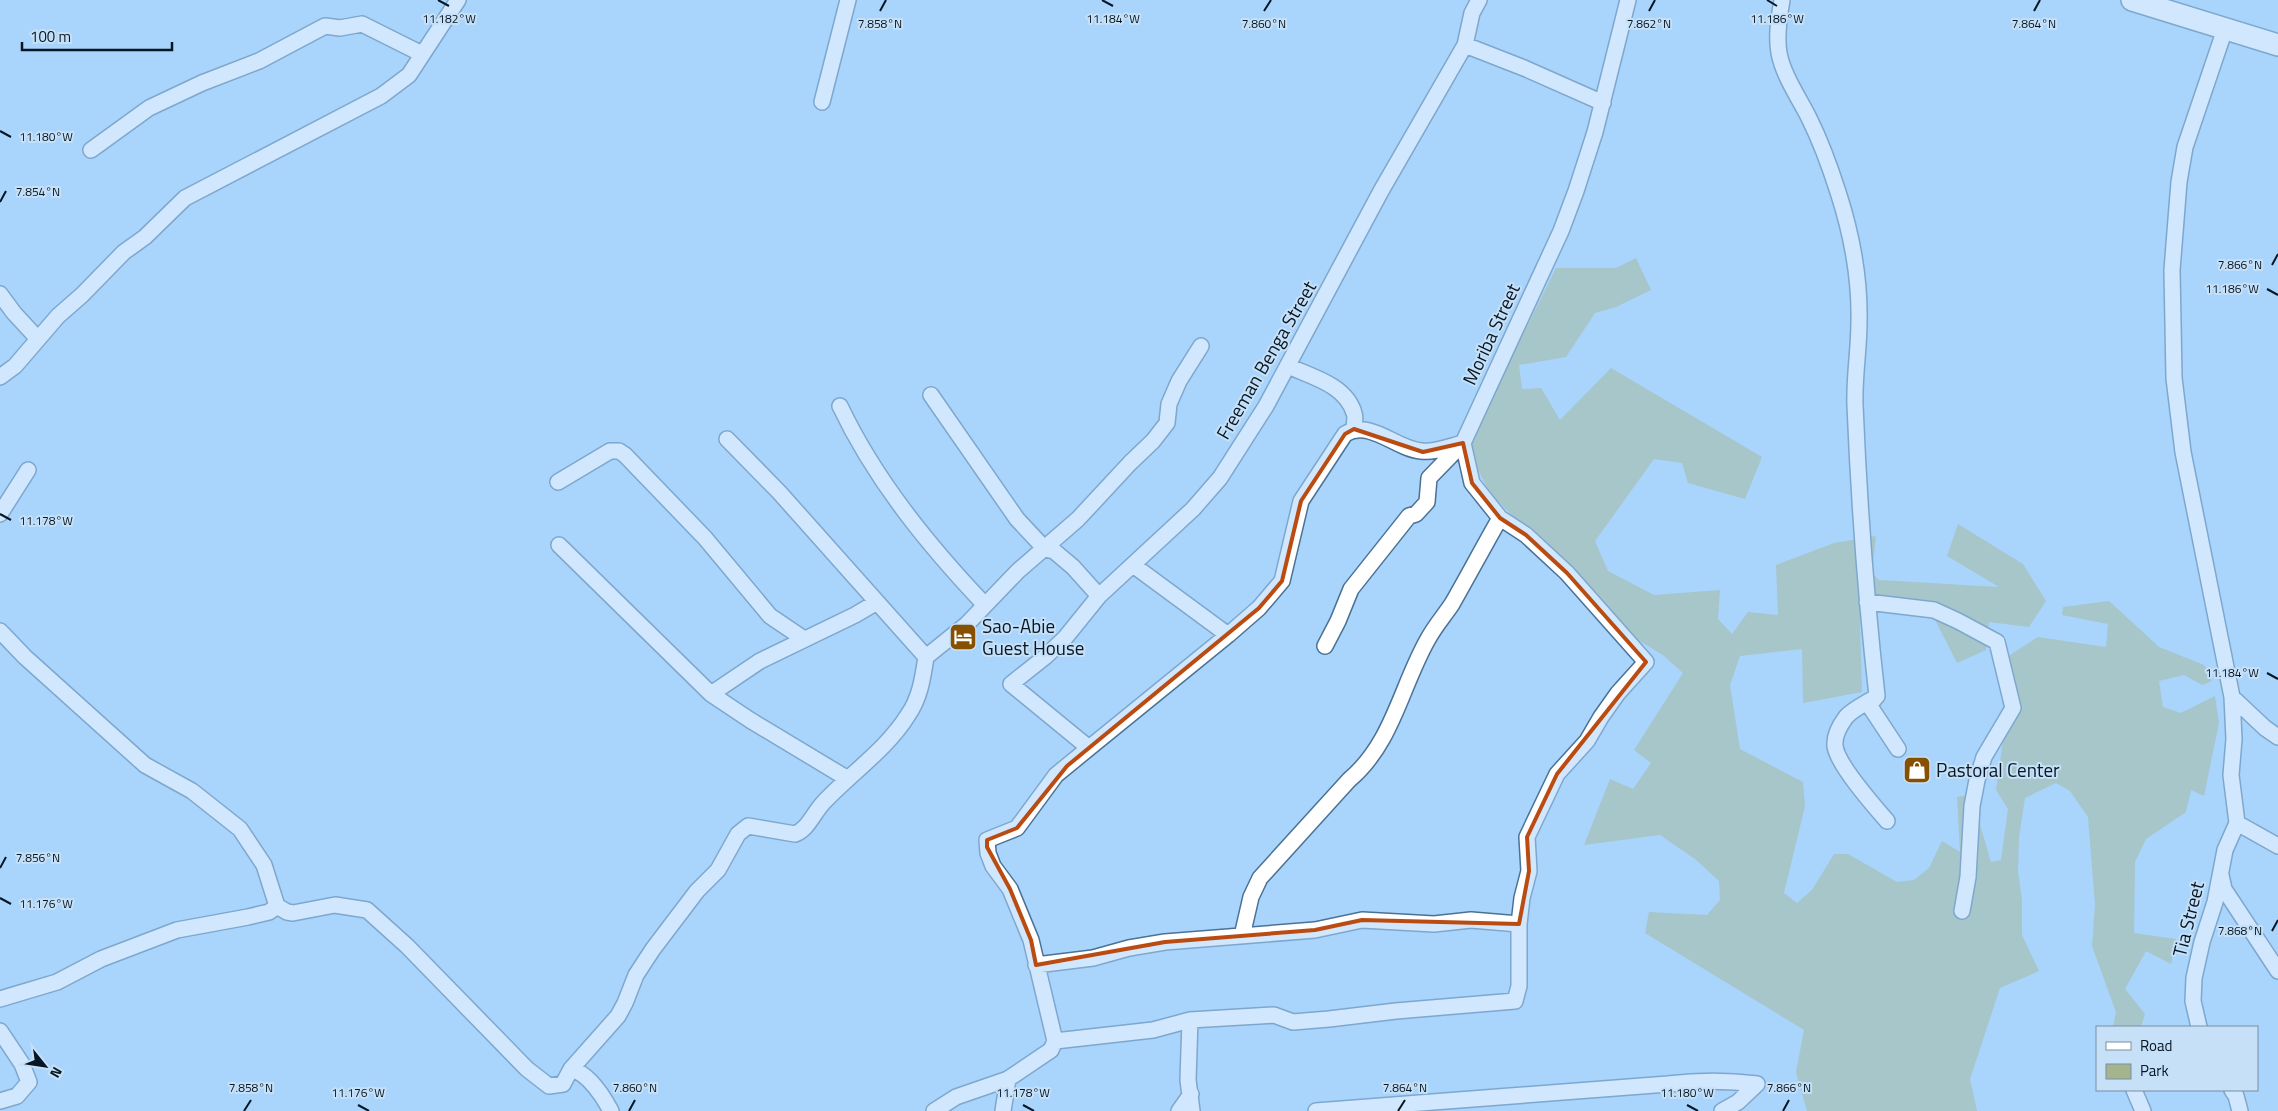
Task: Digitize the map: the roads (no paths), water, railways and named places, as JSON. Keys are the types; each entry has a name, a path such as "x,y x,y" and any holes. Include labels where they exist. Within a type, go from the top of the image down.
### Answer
{"highway":[{"path":"2132,0 2278,45"}],"street":[{"path":"0,377 15,366 58,316 82,295 124,252 145,237 185,198 380,96 409,75 458,0"},
{"path":"822,102 848,0"},
{"name":"Freeman Benga Street","path":"1088,748 1011,684 1065,638 1099,596 1194,509 1220,478 1266,406 1381,191 1465,45 1472,14 1479,0"},
{"name":"Moriba Street","path":"1325,646 1351,589 1409,516 1416,514 1427,502 1429,478 1463,443 1560,231 1576,191 1602,103 1628,0"},
{"path":"1782,0 1778,32 1781,59 1817,134 1838,192 1854,247 1859,324 1855,386 1856,414 1867,602 1878,696"},
{"path":"91,150 149,108 202,83 259,61 325,26 340,28 362,24 422,54"},
{"path":"2225,29 2185,147 2179,182 2172,270 2174,378 2183,452 2232,697 2234,739 2231,775 2237,823 2278,846"},
{"path":"1465,45 1524,68 1602,103"},
{"path":"0,294 14,313 38,339"},
{"path":"0,631 25,657 144,764 192,791 240,829 264,865 277,906 286,912 293,913 334,905 367,910 393,932 539,1079 549,1086 563,1084 571,1069 618,1016 626,1003 636,975 697,891 718,870 738,834 748,826 795,834 802,831 822,805 877,751 908,716 923,679 926,657 967,624 1018,571 1078,519 1153,441 1167,423 1170,404 1176,389 1200,346"},
{"path":"1288,366 1337,388 1346,397 1355,414 1354,429"},
{"path":"931,395 1017,519 1045,549 1054,551 1074,567 1099,596"},
{"path":"840,406 865,452 910,518 944,561 985,605"},
{"path":"934,1111 956,1097 1008,1079 1051,1050 1055,1041 1031,940 1010,889 994,866 988,853 987,840 1017,828 1056,775 1259,608 1282,581 1301,501 1346,434 1354,429 1375,433 1408,449 1423,452 1463,443 1472,483 1500,518 1526,535 1567,573 1646,662 1618,693 1600,717 1587,742 1557,774 1527,837 1529,871 1522,898 1519,924 1519,986 1515,1001 1293,1022 1274,1016 1190,1020 1153,1030 1055,1041"},
{"path":"728,439 779,492 926,657"},
{"path":"558,482 610,451 619,451 705,538 770,616 804,639"},
{"path":"0,514 28,470"},
{"path":"1242,936 1251,897 1260,878 1363,768 1389,729 1428,638 1450,606 1500,518"},
{"path":"559,545 711,694 750,720 848,779"},
{"path":"1133,565 1228,635"},
{"path":"711,694 760,661 848,619 877,602"},
{"path":"1867,602 1934,610 1958,620 1996,642 2013,708 1984,758 1977,780 1972,806 1968,877 1962,911"},
{"path":"1878,696 1869,705 1898,749"},
{"path":"1878,696 1847,716 1836,735 1835,745 1837,752 1859,789 1887,821"},
{"path":"2232,697 2265,728 2278,737"},
{"name":"Tia Street","path":"2199,1026 2193,1001 2194,978 2202,942 2215,902 2225,850 2237,823"},
{"path":"2220,871 2224,889 2278,971"},
{"path":"0,999 57,982 101,959 177,930 269,912 277,906"},
{"path":"1036,965 1093,958 1129,948 1165,942 1315,930 1362,920 1434,924 1471,920 1519,924"},
{"path":"1190,1020 1188,1080 1192,1111"},
{"path":"0,1031 24,1069 29,1082 17,1096 0,1101"},
{"path":"571,1069 578,1070 584,1076 611,1111"},
{"path":"1003,1111 1008,1079"},
{"path":"1316,1111 1699,1080 1727,1080 1757,1084 1738,1102 1722,1111"},
{"path":"2134,1091 2143,1111"},
{"path":"2233,1091 2240,1111"},
{"path":"1179,1111 1191,1094"}],"place":[{"name":"Sao-Abie Guest House","path":"963,637"},
{"name":"Pastoral Center","path":"1917,770"}]}
